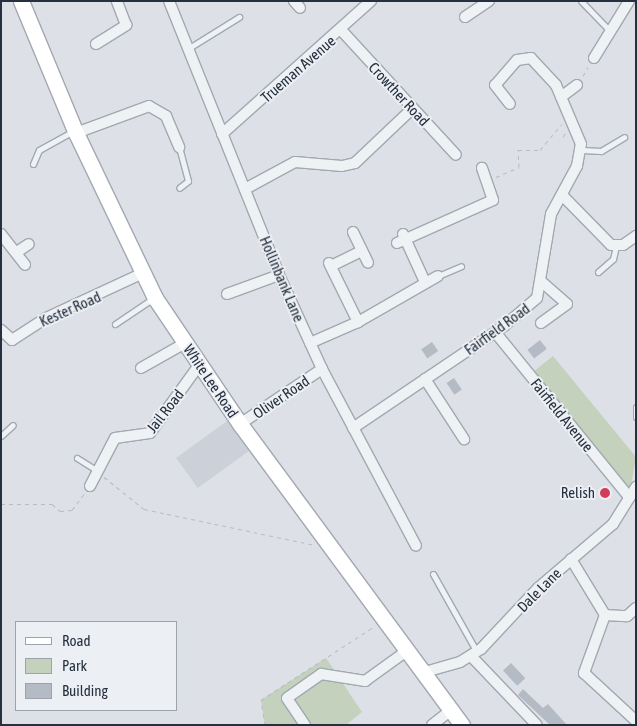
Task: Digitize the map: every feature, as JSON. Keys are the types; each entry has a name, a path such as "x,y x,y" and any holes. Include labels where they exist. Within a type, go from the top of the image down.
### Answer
{"main road":[{"name":"White Lee Road","path":"21,1 76,132 155,297 240,424 425,672 462,725"}],"street":[{"path":"96,44 126,25 118,1"},
{"name":"Hollinbank Lane","path":"169,1 279,275 322,369 416,546"},
{"name":"Trueman Avenue","path":"222,134 342,32 371,1"},
{"path":"465,17 489,1"},
{"path":"594,58 629,1"},
{"name":"Crowther Road","path":"342,32 456,155"},
{"path":"510,104 495,85 517,60 530,58 556,85 582,150"},
{"path":"561,96 577,85"},
{"path":"76,132 149,106 166,116 179,147"},
{"path":"245,190 295,162 342,166 355,163 412,109"},
{"name":"Fairfield Road","path":"352,428 527,310 542,282 551,214 562,195 582,150"},
{"path":"425,282 402,239 492,200 488,181 482,168"},
{"path":"562,195 606,243 616,246 636,236"},
{"path":"353,232 368,263"},
{"path":"1,234 17,252 25,265"},
{"path":"17,252 29,244"},
{"path":"358,322 330,265 362,251"},
{"name":"Kester Road","path":"1,330 12,340 46,318 143,273"},
{"path":"227,294 279,275"},
{"path":"310,343 358,322 438,276"},
{"path":"540,323 567,304 542,282"},
{"name":"Fairfield Avenue","path":"495,332 629,497"},
{"path":"141,368 185,343"},
{"name":"Jail Road","path":"90,486 119,435 141,438 150,433 199,365"},
{"name":"Oliver Road","path":"240,424 322,369"},
{"path":"425,380 464,439"},
{"name":"Dale Lane","path":"425,672 474,654 571,559 613,524 636,487"},
{"path":"571,559 605,615"},
{"path":"605,615 627,616 636,608"},
{"path":"605,615 584,673 636,721"},
{"path":"305,725 287,698 321,674 365,682 408,650"},
{"path":"474,654 537,725"},
{"path":"432,725 451,710"}],"lane":[{"path":"581,1 611,32"},
{"path":"188,49 239,17"},
{"path":"33,164 40,150 76,132"},
{"path":"582,150 601,151 624,137"},
{"path":"179,147 188,181 180,188"},
{"path":"598,272 613,259 616,246"},
{"path":"438,276 461,266"},
{"path":"114,324 155,297"},
{"path":"636,407 636,417"},
{"path":"1,436 13,425"},
{"path":"77,458 98,471"},
{"path":"433,574 474,654"}],"path":[{"path":"577,85 594,58"},
{"path":"488,181 519,167 518,150 540,150 570,117"},
{"path":"1,504 52,504 60,511 72,510 99,473 144,509 308,547 327,542"}],"shaded area":[{"path":"227,421 249,451 198,488 176,458"}],"green space":[{"path":"553,356 636,457 631,486 627,488 533,372"},
{"path":"326,658 362,712 346,725 265,725 261,700"}],"building":[{"path":"540,340 547,349 534,359 527,350"},
{"path":"432,342 438,351 427,358 421,349"},
{"path":"454,378 462,390 454,395 447,383"},
{"path":"511,663 525,678 517,686 503,671"},
{"path":"523,689 543,708 548,704 567,725 550,725 518,695"}],"place":[{"name":"Relish","path":"605,493"}]}
